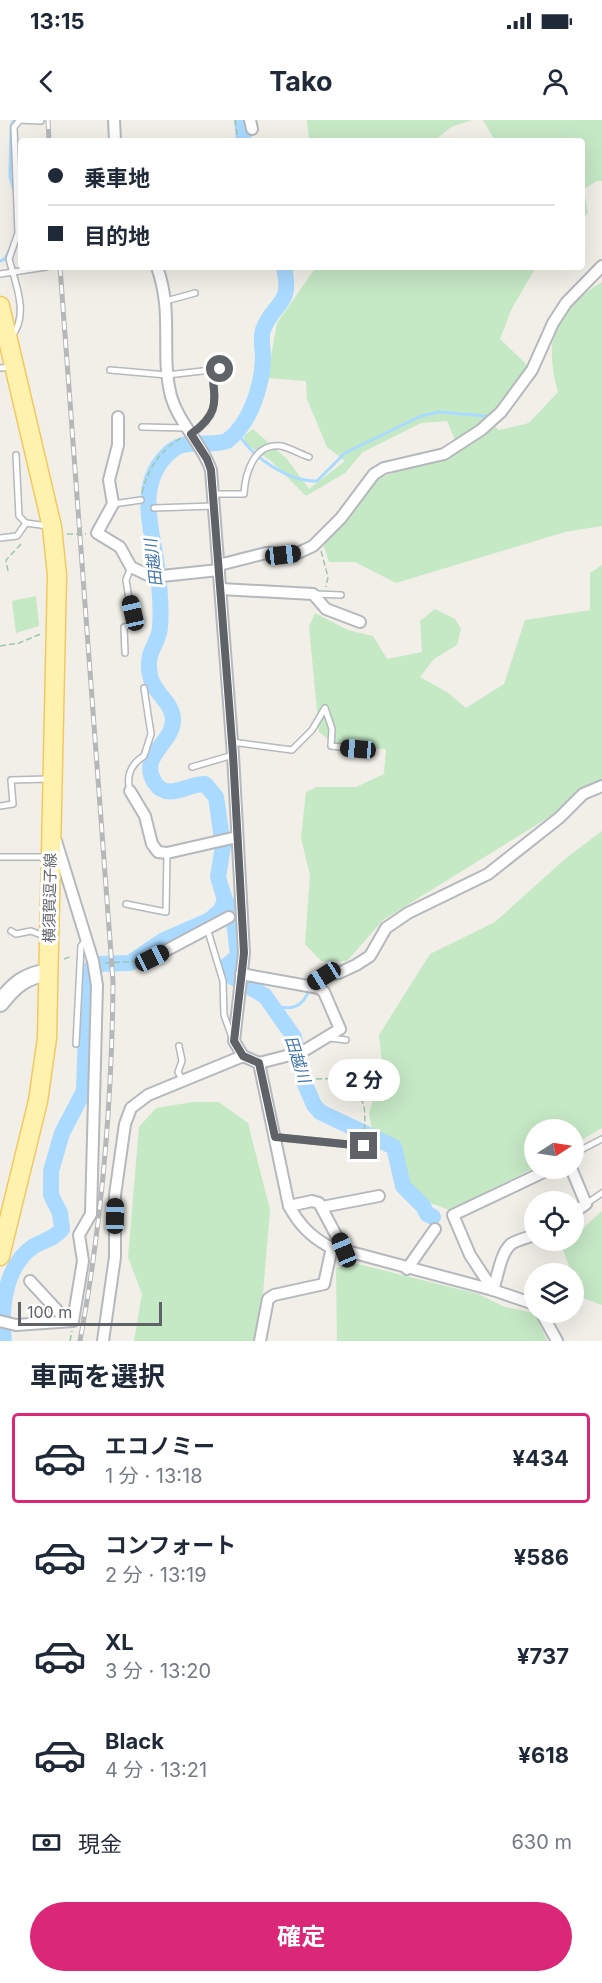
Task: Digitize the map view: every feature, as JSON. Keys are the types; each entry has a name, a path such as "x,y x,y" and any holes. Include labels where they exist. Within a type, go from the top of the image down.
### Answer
{"main road":[{"name":"横須賀逗子線","path":"0,306 8,339 7,367 53,531 56,632 47,1038 42,1082 1,1250"}],"street":[{"path":"114,120 115,138"},
{"path":"118,417 118,445 109,480 113,504 97,533 120,547 131,567 152,577 164,576 219,568 266,553 298,553 319,541 375,474 384,468 444,454 463,444 501,412 532,370 553,323 566,303 602,266"},
{"path":"158,270 166,301 167,375 176,409 202,449 211,470 233,755 234,838 244,953 241,978 234,1041 243,1056 259,1063 299,1053 340,1029 324,992 310,985 241,978"},
{"path":"221,589 313,594 326,609 360,622"},
{"path":"310,985 324,976 339,974 370,956 386,928 408,913 488,874 559,818 583,794 602,786"},
{"path":"130,791 145,816 153,849 158,852 167,853 234,838"},
{"path":"0,1321 12,1325 73,1321 83,1261 79,1235 92,1214 96,966 83,943 52,826"},
{"path":"148,960 230,917"},
{"path":"0,1003 19,981 48,966"},
{"path":"103,1341 113,1277 115,1195 125,1124 136,1102 243,1056"},
{"path":"259,1063 289,1206 297,1221 314,1238 332,1247 524,1301"},
{"path":"491,1293 470,1256 453,1215 529,1179"},
{"path":"576,1179 586,1203"},
{"path":"322,1207 379,1196"},
{"path":"289,1206 312,1201 322,1207 344,1250"},
{"path":"407,1269 435,1229"},
{"path":"491,1293 501,1270 501,1260 511,1245 524,1239"},
{"path":"260,1341 268,1299 274,1295 324,1284 332,1247"},
{"path":"30,1281 67,1321"},
{"path":"547,1323 557,1341"}],"lane":[{"path":"8,339 17,328 21,311 14,272 9,259 18,233 14,127 19,120 41,121"},
{"path":"0,274 27,270"},
{"path":"166,301 195,293"},
{"path":"110,370 167,375 220,369"},
{"path":"142,427 191,433 206,423 214,410 212,370"},
{"path":"154,508 244,494 245,473 260,452 280,446 309,457"},
{"path":"16,456 19,516 26,523 53,531"},
{"path":"113,504 141,500"},
{"path":"0,537 17,536 26,523"},
{"path":"125,653 124,627 134,624 126,580 131,567"},
{"path":"313,594 341,595"},
{"path":"130,791 129,774 134,762 144,756 151,734 144,688"},
{"path":"232,742 292,750 312,730 325,708 332,729 331,746 358,749"},
{"path":"192,766 233,755"},
{"path":"0,806 13,804 11,780 53,779"},
{"path":"126,904 166,912 167,853"},
{"path":"0,857 51,857"},
{"path":"207,928 222,981 224,1015 234,1041"},
{"path":"11,932 16,934 31,931 49,938"},
{"path":"76,1044 83,943"},
{"path":"323,1038 346,1040"},
{"path":"179,1046 182,1061 178,1072 183,1083"},
{"path":"299,1053 309,1079"},
{"path":"275,1137 364,1146"},
{"path":"584,1149 602,1140"},
{"path":"586,1203 602,1193"}],"path":[{"path":"235,120 238,138"},
{"path":"141,500 145,480 157,458 167,447 191,433"},
{"path":"53,531 97,533"},
{"path":"319,541 328,577 325,594"},
{"path":"8,571 6,560 21,544"},
{"path":"0,646 19,643 36,634 56,632"},
{"path":"48,966 69,959 83,943"},
{"path":"96,966 148,960"},
{"path":"309,1079 343,1078 361,1094 365,1111 364,1136"}],"green space":[{"path":"307,120 472,120 451,127 438,138 309,138"},
{"path":"483,120 602,120 602,181 597,181 585,188 585,138 493,138"},
{"path":"585,195 588,213 585,216"},
{"path":"314,270 534,270 511,310 500,339 526,364 532,375 522,396 499,405 487,419 499,430 529,423 558,392 552,356 557,328 563,315 573,304 602,282 602,526 565,532 396,583 355,562 329,562 323,544 345,522 379,478 460,451 447,421 421,423 363,452 345,473 306,496 271,461 245,443 244,436 253,429 286,458 309,489 345,461 327,447 307,399 306,381 267,378 277,323"},
{"path":"602,565 602,780 586,794 383,920 347,961 321,961 305,944 310,875 301,838 306,792 317,787 356,787 384,774 386,749 339,747 319,732 309,627 315,613 348,630 373,636 387,659 422,652 420,621 435,609 455,619 461,629 457,645 434,659 420,677 447,692 466,708 504,684 525,620 590,610 590,573"},
{"path":"36,596 39,626 16,633 12,601"},
{"path":"602,831 602,1128 584,1139 584,1119 524,1119 524,1173 450,1210 410,1196 394,1154 373,1135 369,1113 383,1070 379,1035 430,954 495,922 566,858"},
{"path":"193,1102 219,1102 248,1123 270,1210 263,1293 256,1341 134,1341 142,1294 128,1257 139,1127 156,1108"},
{"path":"602,1211 602,1305 584,1298 584,1263 568,1263 563,1251 584,1251 584,1227"},
{"path":"354,1263 478,1294 505,1307 524,1311 524,1323 539,1323 547,1341 337,1341 336,1268"}],"waterway":[{"path":"14,120 11,126 10,177 14,190"},
{"name":"田越川","path":"242,120 244,138"},
{"path":"0,261 5,259 11,247"},
{"name":"田越川","path":"284,270 286,290 281,303 263,330 260,381 253,404 242,425 227,441 183,445 170,452 160,463 149,489 149,517 161,611 159,633 149,659 149,666 151,681 169,706 173,718 168,735 153,757 150,765 151,773 155,783 166,791 205,784 216,797 223,846 218,877 225,900 233,912 238,956 225,967 226,973 265,996 294,1037 304,1082 314,1105 320,1112 394,1147 403,1186 423,1206 427,1214 433,1217"},
{"path":"238,433 244,442 271,466 294,477 317,481 345,453 421,416 439,412 486,416"},
{"path":"4,1341 4,1302 17,1264 34,1246 53,1237 62,1229 60,1213 51,1195 51,1171 62,1133 84,1091 88,975 91,968 97,964 130,963 164,940 210,920 221,910 225,900"},
{"path":"272,1006 295,1007 303,1001 309,990"}],"railway":[{"path":"48,120 49,138"},
{"path":"60,270 113,981 111,1072 100,1207 80,1341"}],"route":[{"path":"220,369 212,370 214,410 206,423 191,434 202,449 211,470 233,755 244,953 234,1041 243,1056 259,1063 275,1137 364,1146"}]}
